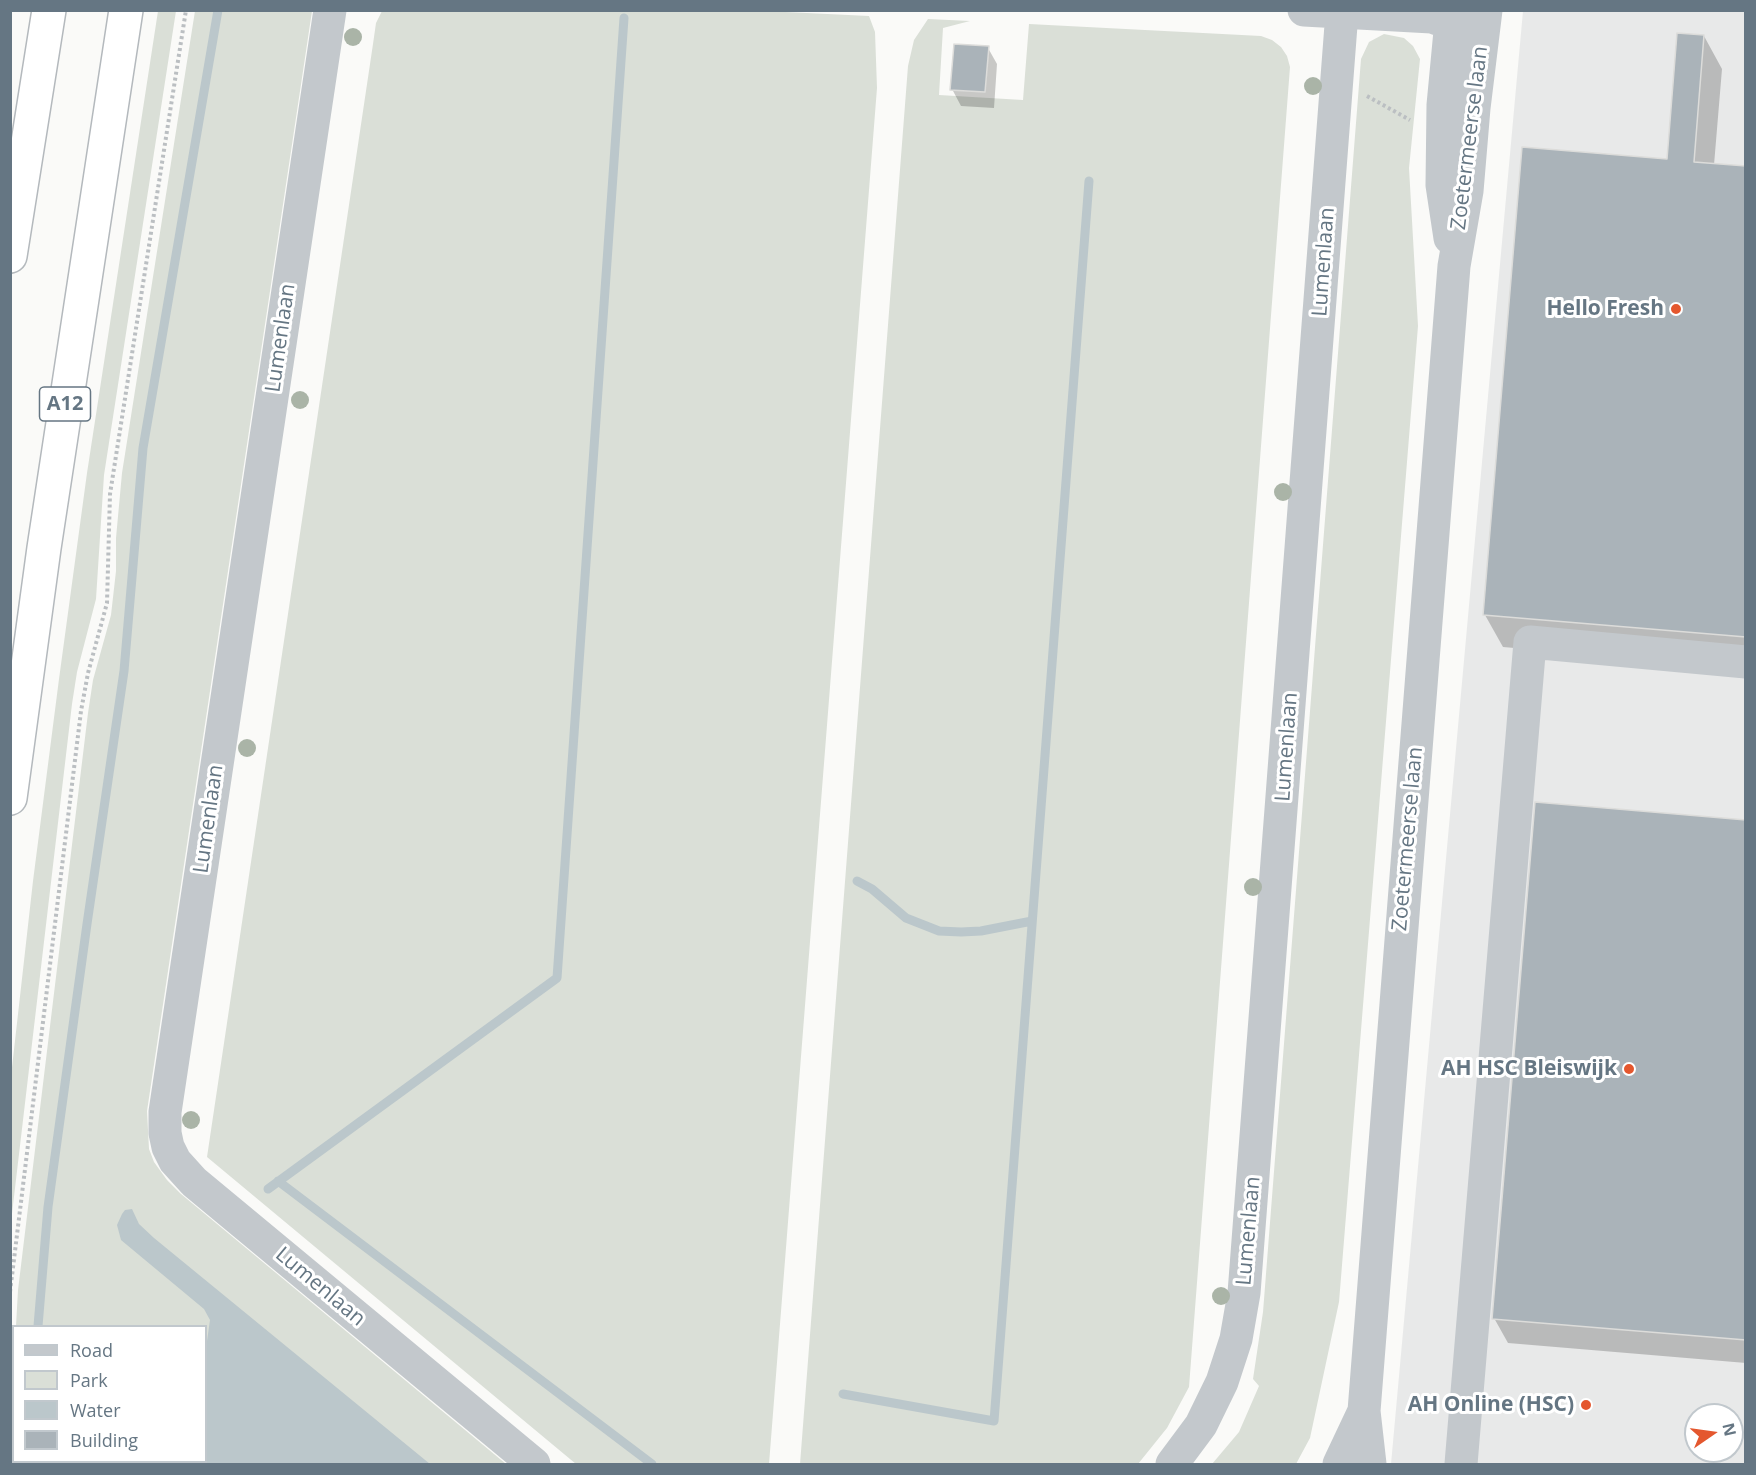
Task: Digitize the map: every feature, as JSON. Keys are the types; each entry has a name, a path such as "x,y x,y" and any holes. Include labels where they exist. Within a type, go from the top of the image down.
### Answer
{"highway":[{"path":"10,256 49,10"},
{"name":"A12","path":"10,798 44,548 126,10"}],"street":[{"name":"Lumenlaan","path":"330,10 165,1112 165,1133 168,1147 175,1161 194,1182 534,1464"},
{"path":"1304,10 1485,18"},
{"name":"Lumenlaan","path":"1172,1464 1201,1425 1222,1382 1236,1339 1245,1285 1342,12"},
{"name":"Zoetermeerse laan","path":"1451,17 1443,105 1442,185 1454,266"},
{"name":"Zoetermeerse laan","path":"1370,1464 1364,1411 1454,266 1467,191 1485,18"},
{"path":"1461,1464 1530,642 1746,662"},
{"name":"Zoetermeerse laan","path":"1339,1464 1364,1411"}],"path":[{"path":"10,1292 81,711 88,673 107,603 110,494 186,10"},
{"path":"1337,79 1410,120"}],"shaded area":[{"path":"1523,11 1745,11 1745,1464 1391,1464"}],"green space":[{"path":"158,11 176,11 104,475 96,599 77,672 72,704 11,1222 10,1085 33,881 87,473"},
{"path":"195,11 312,11 147,1111 149,1149 154,1162 181,1194 506,1464 11,1464 12,1413 12,1463 207,1463 207,1325 16,1325 18,1290 88,713 93,680 111,615 122,473"},
{"path":"382,11 765,11 869,16 875,32 877,88 769,1464 576,1464 207,1157 376,23"},
{"path":"928,19 970,21 943,28 939,95 1023,100 1029,24 1261,36 1281,47 1290,67 1189,1387 1167,1428 1138,1464 800,1464 908,66 914,40"},
{"path":"1384,34 1404,38 1413,46 1420,59 1409,168 1418,326 1339,1302 1310,1438 1296,1464 1212,1464 1239,1432 1259,1386 1253,1379 1263,1312 1361,59 1369,42"}],"water":[{"path":"132,1209 139,1224 154,1238 430,1464 188,1464 207,1463 207,1341 210,1320 204,1309 121,1240 117,1225 125,1210"}],"building":[{"path":"1677,33 1704,35 1694,162 1746,166 1746,637 1483,615 1522,147 1667,159"},
{"path":"954,44 989,46 985,92 950,90"},
{"name":"AH HSC Bleiswijk","path":"1535,802 1746,820 1746,1340 1492,1319"}],"waterway":[{"path":"38,1325 48,1207 124,671 143,448 218,10"},
{"path":"268,1189 557,978 624,18"},
{"path":"843,1394 994,1421 1089,181"},
{"path":"857,881 872,889 906,918 939,931 981,931 1032,921"},
{"path":"278,1181 652,1464"}],"place":[{"name":"Hello Fresh","path":"1676,309"},
{"name":"AH HSC Bleiswijk","path":"1629,1069"},
{"name":"AH Online (HSC)","path":"1586,1405"}]}
